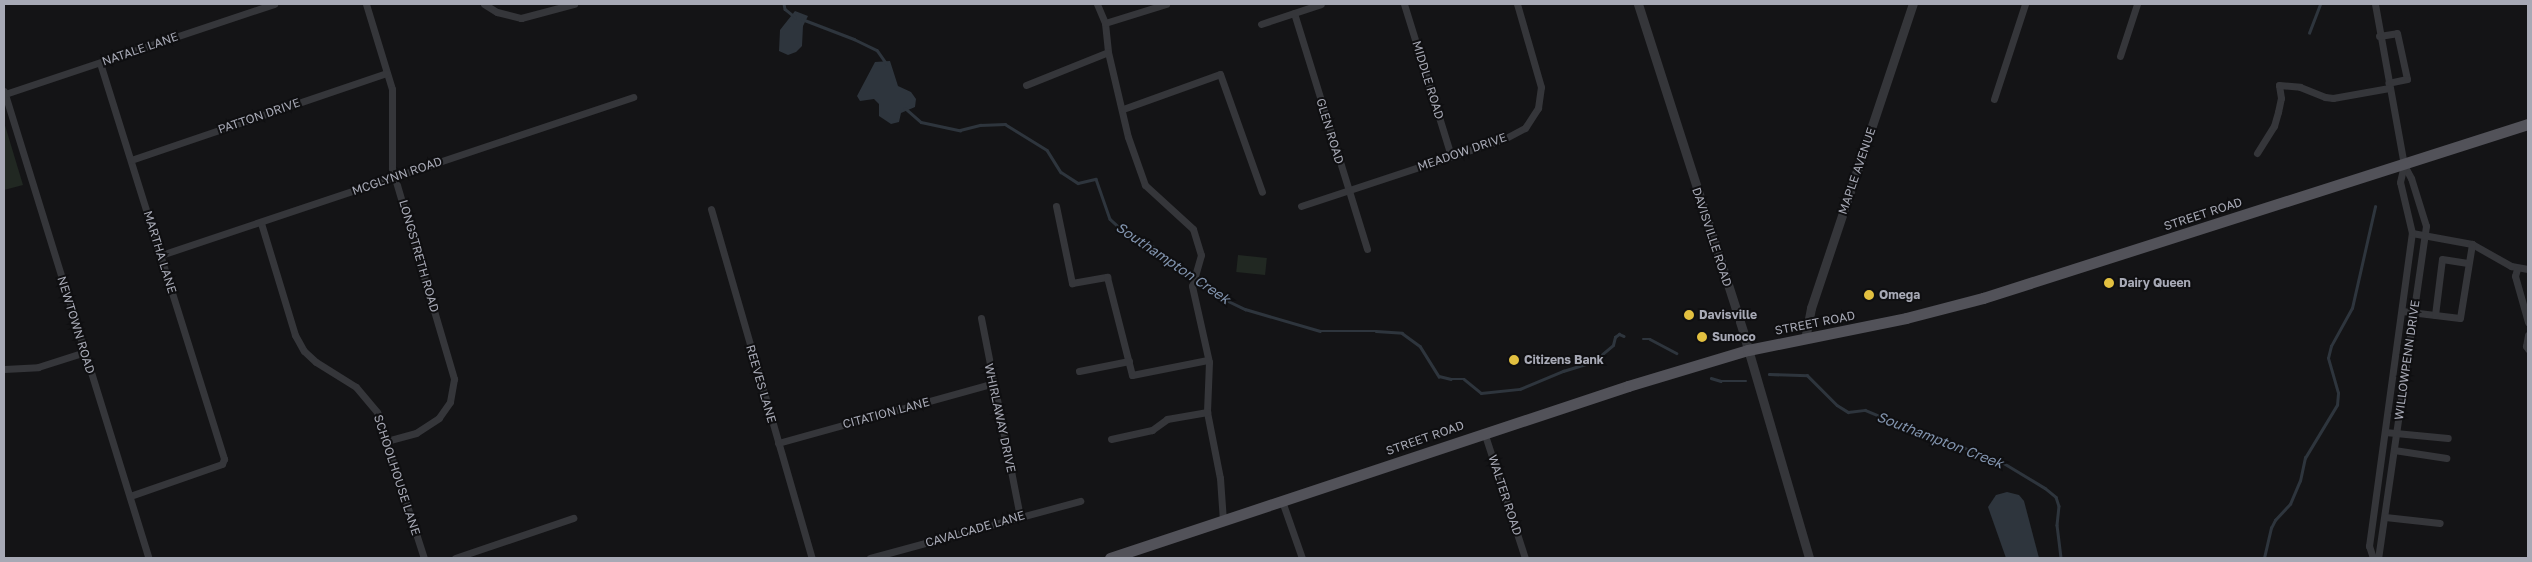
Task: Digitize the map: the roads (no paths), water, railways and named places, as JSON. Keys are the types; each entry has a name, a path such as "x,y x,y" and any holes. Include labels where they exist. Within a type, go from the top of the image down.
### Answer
{"main road":[{"name":"STREET ROAD","path":"1110,558 1484,432 1748,350 1906,318 1983,298 2528,124"}],"street":[{"name":"NATALE LANE","path":"4,92 100,63 274,4"},
{"name":"LONGSTRETH ROAD","path":"366,4 393,99 390,157 394,177 454,379 450,402 439,418 416,432 386,441"},
{"path":"484,4 511,17 521,18 574,4"},
{"path":"1097,4 1105,23 1108,52 1123,109 1128,137 1145,185 1193,229 1201,255 1192,286 1208,360 1207,412 1220,478 1223,521"},
{"path":"1105,23 1166,4"},
{"path":"1260,24 1321,4"},
{"name":"MIDDLE ROAD","path":"1404,4 1451,156"},
{"name":"MEADOW DRIVE","path":"1301,206 1520,132 1529,123 1538,108 1541,87 1517,4"},
{"name":"DAVISVILLE ROAD","path":"1638,4 1748,350 1809,558"},
{"name":"MAPLE AVENUE","path":"1805,339 1811,308 1913,4"},
{"path":"1994,99 2024,4"},
{"path":"2120,56 2137,4"},
{"name":"WILLOWPENN DRIVE","path":"2375,4 2379,36 2404,165 2411,178 2424,219 2424,235 2378,558"},
{"name":"GLEN ROAD","path":"1294,13 1367,248"},
{"path":"2257,153 2274,126 2281,98 2279,85 2300,87 2325,97 2333,98 2389,86 2407,79 2397,33 2379,36"},
{"path":"1026,85 1108,52"},
{"name":"MARTHA LANE","path":"100,63 224,459 222,464 130,496"},
{"name":"PATTON DRIVE","path":"131,160 387,73"},
{"path":"1123,109 1220,74 1262,192"},
{"name":"NEWTOWN ROAD","path":"4,92 149,558"},
{"name":"MCGLYNN ROAD","path":"161,255 633,97"},
{"name":"WILLOWPENN DRIVE","path":"2373,558 2369,546 2412,233 2400,182 2404,165"},
{"path":"1056,206 1072,283 1107,278 1132,375 1208,360"},
{"name":"REEVES LANE","path":"711,210 812,558"},
{"name":"SCHOOLHOUSE LANE","path":"261,223 300,344 308,356 363,394 377,412 424,558"},
{"path":"2412,233 2472,244 2517,269 2528,269"},
{"path":"2402,311 2460,318 2472,244"},
{"path":"2435,315 2442,259 2468,264"},
{"path":"2517,269 2515,276 2528,322"},
{"name":"WHIRLAWAY DRIVE","path":"982,318 1020,517"},
{"path":"2528,335 2526,346 2528,349"},
{"path":"4,369 38,367 85,352"},
{"path":"1079,372 1129,361"},
{"name":"CITATION LANE","path":"778,443 994,383"},
{"path":"1111,439 1152,430 1167,419 1207,412"},
{"name":"WALTER ROAD","path":"1484,432 1525,558"},
{"path":"2385,432 2448,438"},
{"path":"2394,450 2446,458"},
{"name":"CAVALCADE LANE","path":"870,558 1080,500"},
{"path":"1282,501 1302,558"},
{"path":"2375,506 2386,507"},
{"path":"2385,517 2440,523"},
{"path":"455,558 573,518"}],"waterway":[{"name":"Southampton Creek","path":"784,4 785,9 795,17"},
{"path":"2309,33 2320,4"},
{"name":"Southampton Creek","path":"802,19 877,50 886,63"},
{"name":"Southampton Creek","path":"905,108 921,122 960,130 980,125 1005,124 1047,150 1061,172 1078,183 1096,179 1110,219 1121,229 1148,242 1177,267 1220,297 1245,309 1320,331 1402,333 1420,346 1439,376 1451,379 1464,379 1481,393 1520,389 1563,371 1593,362 1613,345 1615,337 1619,334 1624,336"},
{"path":"2264,558 2271,528 2275,520 2290,504 2300,481 2305,458 2337,405 2338,393 2328,358 2331,346 2352,308 2375,207"},
{"name":"Southampton Creek","path":"1643,339 1650,339 1676,353"},
{"name":"Southampton Creek","path":"1769,374 1807,375 1837,405 1848,412 1865,410 1925,435 1958,444 1974,453 2002,462 2045,488 2056,497 2059,506 2057,525 2061,558"},
{"name":"Southampton Creek","path":"1711,378 1721,381 1746,381"}],"place":[{"name":"Dairy Queen","path":"2109,283"},
{"name":"Omega","path":"1869,295"},
{"name":"Davisville","path":"1689,315"},
{"name":"Sunoco","path":"1702,337"},
{"name":"Citizens Bank","path":"1514,360"}]}
